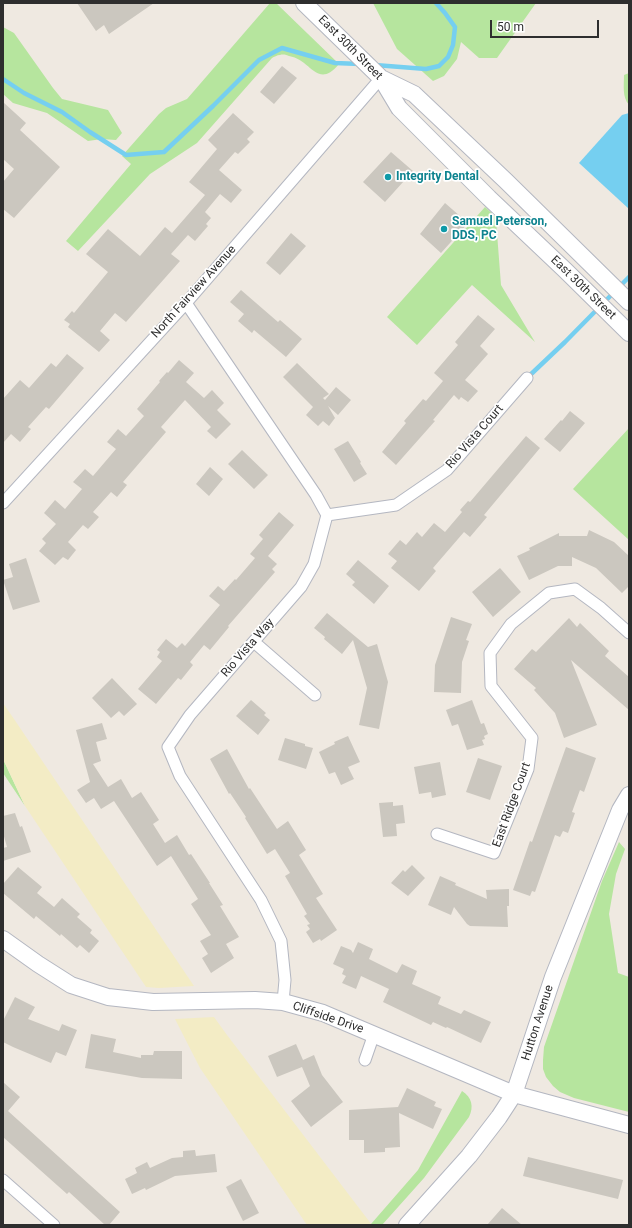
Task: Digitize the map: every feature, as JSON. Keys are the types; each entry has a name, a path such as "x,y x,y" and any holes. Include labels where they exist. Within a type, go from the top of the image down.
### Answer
{"main road":[{"name":"East 30th Street","path":"304,3 381,78 399,108 489,198 629,333"},
{"path":"381,78 414,94 506,181 629,302"},
{"name":"Hutton Avenue","path":"407,1225 469,1156 499,1117 514,1094 554,977 624,813 629,795"},
{"name":"Cliffside Drive","path":"5,944 71,985 108,997 153,1002 255,1000 283,1002 323,1013 514,1094 629,1126"}],"street":[{"name":"North Fairview Avenue","path":"3,503 186,302 381,78"},
{"path":"186,302 316,495 327,515"},
{"name":"Rio Vista Court","path":"327,515 396,505 441,475 447,470 526,378"},
{"name":"Rio Vista Way","path":"283,1002 285,980 281,941 261,900 180,776 168,747 190,715 301,587 314,564 327,515"},
{"name":"East Ridge Court","path":"437,834 494,853 528,769 532,738 491,686 490,653 510,624 549,593 575,589 601,608 629,633"},
{"path":"254,642 315,695"},
{"path":"365,1060 374,1034"},
{"path":"3,1180 54,1225"}],"green space":[{"path":"270,3 276,3 339,64 331,71 325,74 320,74 297,59 287,55 279,55 272,58 197,143 150,174 78,251 66,241 131,164 122,156 159,114 166,108 187,99"},
{"path":"373,3 536,3 497,58 479,58 461,42 457,59 444,76 433,81 397,49"},
{"path":"3,27 14,33 62,99 108,110 122,133 116,140 102,139 88,141 47,113 13,103 3,94"},
{"path":"629,73 629,105 624,95 624,75"},
{"path":"485,207 497,218 501,285 535,342 472,285 417,345 387,317"},
{"path":"629,428 629,540 573,489"},
{"path":"3,759 25,806 3,773"},
{"path":"619,842 625,849 616,874 609,914 618,973 629,977 629,1112 574,1098 560,1092 546,1077 543,1069 544,1047 602,881"},
{"path":"462,1091 468,1096 471,1102 472,1106 469,1117 424,1178 382,1225 372,1225 371,1224 418,1170"}],"sand":[{"path":"3,703 194,986 159,988 146,987 25,806 3,759"},
{"path":"214,1017 372,1225 307,1225 200,1068 175,1019"}],"water":[{"path":"629,113 629,209 579,163 622,115"}],"building":[{"path":"77,3 154,3 109,34 104,25 96,31"},
{"path":"282,66 297,78 274,104 260,92"},
{"path":"3,102 26,123 20,130 60,167 14,218 3,209 3,182 14,169 3,159"},
{"path":"233,113 254,132 247,139 250,142 238,154 235,152 219,170 242,190 231,203 220,194 205,212 211,218 206,224 208,226 195,241 188,235 171,254 180,261 126,322 115,313 100,331 110,340 99,352 68,327 70,324 64,320 72,311 74,313 108,272 86,254 108,229 140,256 165,227 172,233 205,195 189,182 217,149 208,140"},
{"name":"Integrity Dental","path":"391,152 413,171 385,202 363,182"},
{"name":"Samuel Peterson, DDS, PC","path":"445,203 468,223 441,253 420,234"},
{"path":"291,233 306,246 280,275 266,263"},
{"path":"241,290 278,322 280,320 302,339 286,357 254,330 252,333 238,321 244,314 230,302"},
{"path":"478,315 495,329 480,346 488,354 465,380 478,391 468,402 461,397 459,400 454,395 433,420 435,421 396,465 382,452 406,423 404,421 423,399 426,401 443,381 434,373 458,345 455,342"},
{"path":"67,354 84,368 49,409 46,407 28,427 31,429 20,442 11,434 3,443 3,399 20,380 29,388 51,363 56,367"},
{"path":"179,360 194,373 186,382 204,398 212,390 224,403 217,410 231,424 216,439 207,431 211,427 185,400 161,427 166,432 123,482 127,485 117,497 111,492 93,512 99,517 88,529 83,525 68,542 76,550 68,560 63,557 55,565 39,551 46,543 42,539 56,524 44,513 55,500 65,509 82,489 73,482 85,469 93,476 116,449 107,442 118,429 126,436 144,416 137,409 160,382 159,381"},
{"path":"297,363 329,394 323,398 325,400 336,387 351,400 338,415 328,406 335,418 329,426 323,421 318,426 306,415 313,407 283,377"},
{"path":"570,411 585,423 560,452 544,439"},
{"path":"526,436 540,448 484,515 487,517 470,537 464,532 433,568 436,571 419,591 391,568 397,561 388,554 400,540 406,545 417,532 422,537 434,523 445,532 462,512 460,510 468,501 470,502"},
{"path":"348,441 367,474 354,482 334,449"},
{"path":"242,450 268,475 254,489 228,464"},
{"path":"210,467 223,479 209,496 196,484"},
{"path":"279,512 294,525 268,556 277,564 272,569 275,572 228,626 229,627 210,650 204,645 190,662 193,665 181,680 178,678 156,704 138,689 162,661 157,657 160,652 157,650 166,639 177,648 182,643 185,646 220,605 209,596 218,586 224,591 235,579 236,580 255,558 250,554 263,539 259,535"},
{"path":"589,530 614,542 629,556 629,586 622,593 596,568 572,557 572,566 558,566 529,580 517,556 530,550 529,548 559,533 559,536 587,536"},
{"path":"26,558 40,602 13,610 3,580 13,577 9,564"},
{"path":"358,560 389,586 374,604 352,585 355,582 346,574"},
{"path":"500,568 521,592 493,617 472,592"},
{"path":"327,613 368,647 377,644 388,682 379,729 359,725 367,688 353,640 342,654 324,639 325,637 314,628"},
{"path":"451,617 472,624 466,640 469,641 462,662 461,693 434,692 435,665"},
{"path":"569,618 577,627 580,623 609,651 605,656 629,677 629,710 571,660 597,725 564,738 555,713 534,690 536,688 514,669 532,649 536,652"},
{"path":"112,678 137,704 124,716 119,711 111,718 92,698"},
{"path":"251,700 266,713 264,715 270,720 258,735 236,716"},
{"path":"472,700 481,724 484,723 488,734 484,736 485,739 482,740 484,745 467,750 458,724 452,726 446,710"},
{"path":"102,723 107,739 96,742 101,761 93,764 108,787 121,779 132,798 141,792 159,820 153,824 165,843 177,835 189,855 191,854 210,883 223,905 220,906 239,937 226,944 234,958 211,973 202,958 208,954 200,941 211,935 191,904 198,899 171,856 157,866 114,801 101,809 94,798 86,803 77,790 90,782 76,730"},
{"path":"348,736 360,762 348,767 354,779 341,785 335,772 329,774 319,752 335,744 334,742"},
{"path":"285,738 313,748 306,769 278,760"},
{"path":"566,747 596,758 584,792 580,790 572,812 575,813 568,833 563,831 560,837 555,835 535,892 532,891 530,896 513,890"},
{"path":"227,749 249,789 250,788 277,829 288,821 306,850 299,855 323,894 316,898 337,930 321,941 320,939 313,943 306,932 310,929 307,925 310,924 304,916 307,914 285,876 290,873 275,849 267,854 245,818 246,817 230,793 229,794 210,759"},
{"path":"478,758 502,766 490,800 466,792"},
{"path":"440,762 446,795 432,798 431,792 419,794 414,767"},
{"path":"393,802 393,806 403,805 405,823 396,824 397,836 383,837 379,803"},
{"path":"15,813 20,827 22,826 31,852 3,861 3,848 7,847 3,833 3,816"},
{"path":"412,865 425,878 408,896 391,883 403,870 405,872"},
{"path":"18,867 42,887 37,893 54,907 62,898 80,914 77,917 92,930 90,933 99,941 89,953 80,945 77,948 36,916 34,919 3,893 3,884"},
{"path":"440,876 456,883 455,885 487,899 486,890 509,889 509,906 507,906 508,927 470,926 454,907 451,915 428,905"},
{"path":"358,942 373,949 369,959 397,973 402,964 417,971 412,984 441,997 438,1004 461,1014 464,1010 491,1022 481,1043 447,1027 446,1028 433,1022 431,1025 383,1002 389,989 361,976 356,989 342,983 346,976 342,974 344,969 333,964 341,946 351,950 353,953"},
{"path":"15,997 35,1007 28,1019 59,1031 62,1024 77,1030 66,1056 56,1052 51,1063 3,1042 3,1021"},
{"path":"91,1034 116,1039 113,1052 141,1058 141,1055 153,1055 154,1051 182,1051 182,1079 142,1078 85,1068"},
{"path":"296,1044 303,1060 314,1055 322,1075 343,1102 311,1127 291,1101 310,1086 302,1067 277,1077 268,1056"},
{"path":"3,1082 20,1097 8,1111 120,1212 109,1225 105,1225 69,1192 67,1194 3,1137"},
{"path":"407,1088 436,1102 434,1106 442,1109 433,1129 399,1113 400,1147 385,1148 385,1152 364,1153 364,1140 349,1140 349,1110 398,1107"},
{"path":"195,1150 196,1156 215,1154 217,1172 175,1176 146,1190 145,1188 132,1194 125,1179 137,1173 135,1168 147,1162 150,1168 172,1158 183,1157 183,1151"},
{"path":"528,1157 623,1180 618,1199 523,1176"},
{"path":"241,1179 259,1213 243,1221 226,1187"},
{"path":"502,1208 522,1225 487,1225"}],"waterway":[{"path":"375,65 426,69 439,66 448,57 453,45 455,27 436,3"},
{"path":"3,79 24,93 62,112 126,155 164,152 259,60 282,48 335,63 360,64"},
{"path":"528,377 629,277"}],"place":[{"name":"Integrity Dental","path":"388,177"},
{"name":"Samuel Peterson, DDS, PC","path":"444,229"}]}
